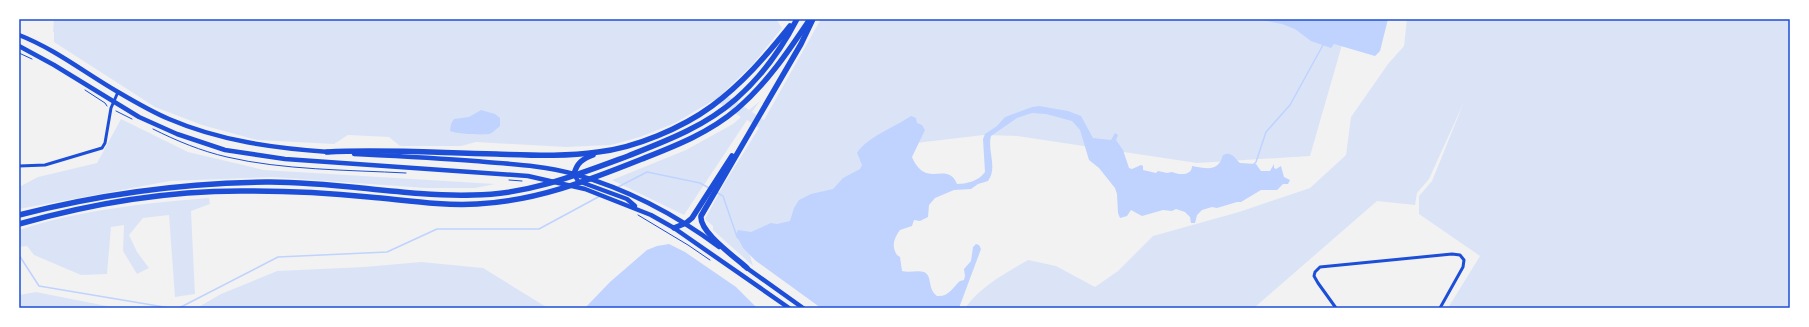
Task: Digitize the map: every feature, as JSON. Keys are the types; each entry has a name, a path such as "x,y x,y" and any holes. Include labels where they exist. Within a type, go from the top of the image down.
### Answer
{"highway":[{"path":"574,174 576,166 581,160 599,152 643,141 698,116 731,91 757,66 796,19"},
{"path":"19,215 88,199 129,192 220,183 302,183 443,195 474,196 532,188 562,181 671,139 696,127 728,106 771,63 784,44 796,19"},
{"path":"19,224 78,209 118,202 198,193 246,190 291,191 458,204 508,201 547,194 622,167 699,135 741,105 773,73 810,19"},
{"path":"674,228 686,223 710,195 754,127 801,44 813,19"},
{"path":"326,152 365,150 534,155 599,152"},
{"path":"710,195 702,212 701,220 703,227 707,233 747,268"}],"main road":[{"path":"19,34 56,53 118,92 169,119 214,135 251,143 326,152 503,163 543,168 574,174 620,189 641,198 686,223 803,308"},
{"path":"19,46 154,124 196,142 225,150 285,159 528,176 550,180 604,196 638,209 674,228 789,308"},
{"path":"574,174 578,181 627,199 638,209"}],"street":[{"path":"19,166 45,165 102,148 105,143 113,101 118,92"},
{"path":"1336,308 1314,276 1315,272 1324,266 1452,254 1463,257 1463,267 1440,308"}],"path":[{"path":"19,53 34,60"},
{"path":"83,89 105,103 106,106"},
{"path":"636,215 715,262"}],"shaded area":[{"path":"54,19 776,19 782,28 753,64 723,93 749,110 760,101 752,112 764,120 821,19 1308,19 1346,31 1310,156 1197,163 1017,136 984,135 899,145 749,252 753,266 713,230 713,226 705,219 724,184 759,128 747,120 684,215 612,180 686,150 733,124 741,117 714,100 675,123 640,137 611,145 566,147 476,142 461,146 400,146 389,137 348,135 334,144 257,140 202,125 155,107 54,42"},
{"path":"1407,19 1790,19 1790,308 1448,308 1480,256 1419,214 1419,196 1432,181 1464,102 1429,179 1417,193 1415,205 1377,201 1254,308 965,308 978,293 1028,260 1056,266 1095,287 1118,271 1153,236 1239,212 1310,188 1346,155 1351,117 1388,64 1404,46"},
{"path":"121,119 188,152 264,170 495,184 475,188 426,188 272,177 170,181 19,209 19,187 38,177 97,163"},
{"path":"209,198 210,204 191,211 195,294 175,297 169,215 143,218 129,235 137,252 149,268 137,274 123,251 124,225 111,227 107,274 81,275 34,255 27,246 19,247 19,230 65,217 113,208"},
{"path":"421,262 483,268 548,308 197,308 221,294 277,271 364,267"},
{"path":"36,292 117,308 19,308 19,295"}],"water":[{"path":"1256,19 1388,19 1380,51 1375,56 1334,44 1331,48 1311,41 1295,29 1282,24"},
{"path":"1039,106 1068,111 1081,116 1093,138 1111,140 1115,133 1118,135 1116,140 1123,150 1129,168 1132,169 1141,165 1143,166 1143,170 1156,173 1158,171 1185,174 1190,172 1192,166 1207,168 1215,167 1221,161 1223,155 1231,154 1240,163 1256,164 1261,171 1270,171 1274,164 1274,168 1276,169 1281,166 1284,177 1290,180 1288,184 1283,184 1277,190 1261,190 1241,202 1202,210 1197,215 1195,223 1191,223 1190,217 1185,212 1176,209 1172,211 1163,210 1142,216 1131,210 1127,216 1120,218 1115,188 1099,168 1089,160 1080,130 1072,121 1046,114 1032,113 1017,118 991,136 990,147 992,170 988,181 978,184 971,189 954,190 935,198 929,205 928,217 920,221 914,220 912,226 900,230 895,239 894,248 897,255 900,257 902,271 922,271 927,274 932,290 937,296 947,294 960,281 964,280 964,269 971,261 973,247 976,244 979,245 981,249 959,308 821,308 756,261 743,248 736,234 738,230 751,232 771,223 777,224 790,221 794,208 799,200 811,194 833,189 843,178 860,169 862,165 857,153 862,147 874,137 911,116 916,118 917,123 922,125 925,130 912,157 918,167 922,171 929,174 951,175 957,184 972,181 979,178 985,172 983,139 985,134 997,126 1005,117 1032,107"},
{"path":"481,110 495,114 500,118 500,126 492,133 475,134 450,131 451,124 454,119 469,117"},
{"path":"669,244 685,252 736,287 757,308 585,308 610,282 647,250 657,246"}],"waterway":[{"path":"1253,165 1256,162 1266,132 1290,105 1323,45"},
{"path":"618,187 647,172 700,183 709,188"},
{"path":"716,192 723,196 739,239"},
{"path":"179,308 278,257 387,252 437,229 539,229 600,196"},
{"path":"19,255 39,286 170,308"}]}
